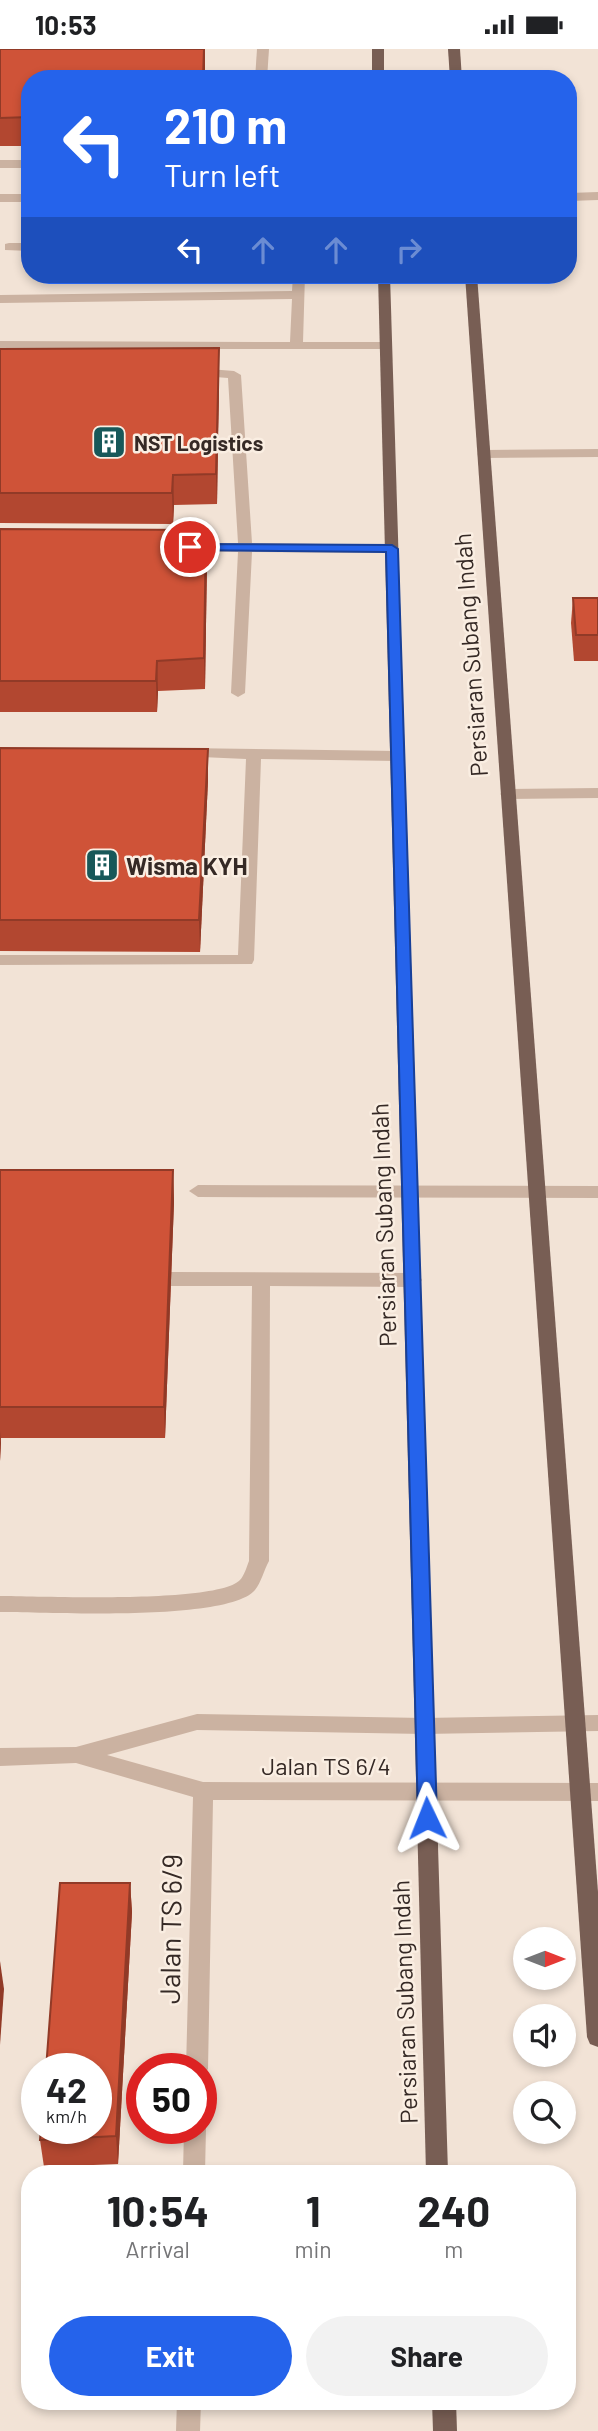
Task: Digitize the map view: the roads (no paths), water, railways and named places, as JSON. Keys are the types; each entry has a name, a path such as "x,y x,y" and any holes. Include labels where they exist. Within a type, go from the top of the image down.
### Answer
{"main road":[{"path":"377,49 378,70"},
{"path":"454,49 455,70"},
{"name":"Persiaran Subang Indah","path":"384,284 437,2165"},
{"name":"Persiaran Subang Indah","path":"472,284 574,1723 589,1792 598,2037"},
{"path":"444,2410 445,2431"}],"street":[{"path":"262,70 263,49"},
{"path":"0,164 21,164"},
{"path":"577,196 598,195"},
{"path":"0,198 21,198"},
{"path":"9,247 21,247"},
{"path":"296,347 299,284"},
{"path":"0,299 298,295"},
{"path":"0,345 386,347"},
{"path":"177,372 217,372 234,375 245,548 238,693"},
{"path":"484,454 598,453"},
{"path":"163,547 392,549"},
{"path":"174,753 397,756"},
{"path":"0,960 246,960 254,754"},
{"path":"508,794 598,793"},
{"path":"198,1191 598,1192"},
{"path":"171,1279 413,1280"},
{"path":"0,1604 186,1603 223,1598 247,1586 259,1561 261,1279"},
{"name":"Jalan TS 6/4","path":"0,1757 76,1755 197,1722 424,1726 598,1723"},
{"name":"Jalan TS 6/4","path":"76,1755 204,1791 589,1792"},
{"name":"Jalan TS 6/9","path":"197,2053 204,1791"},
{"path":"194,2165 195,2144"},
{"path":"188,2431 189,2410"}],"place":[{"name":"NST Logistics","path":"109,442"},
{"name":"Wisma KYH","path":"102,865"}]}
